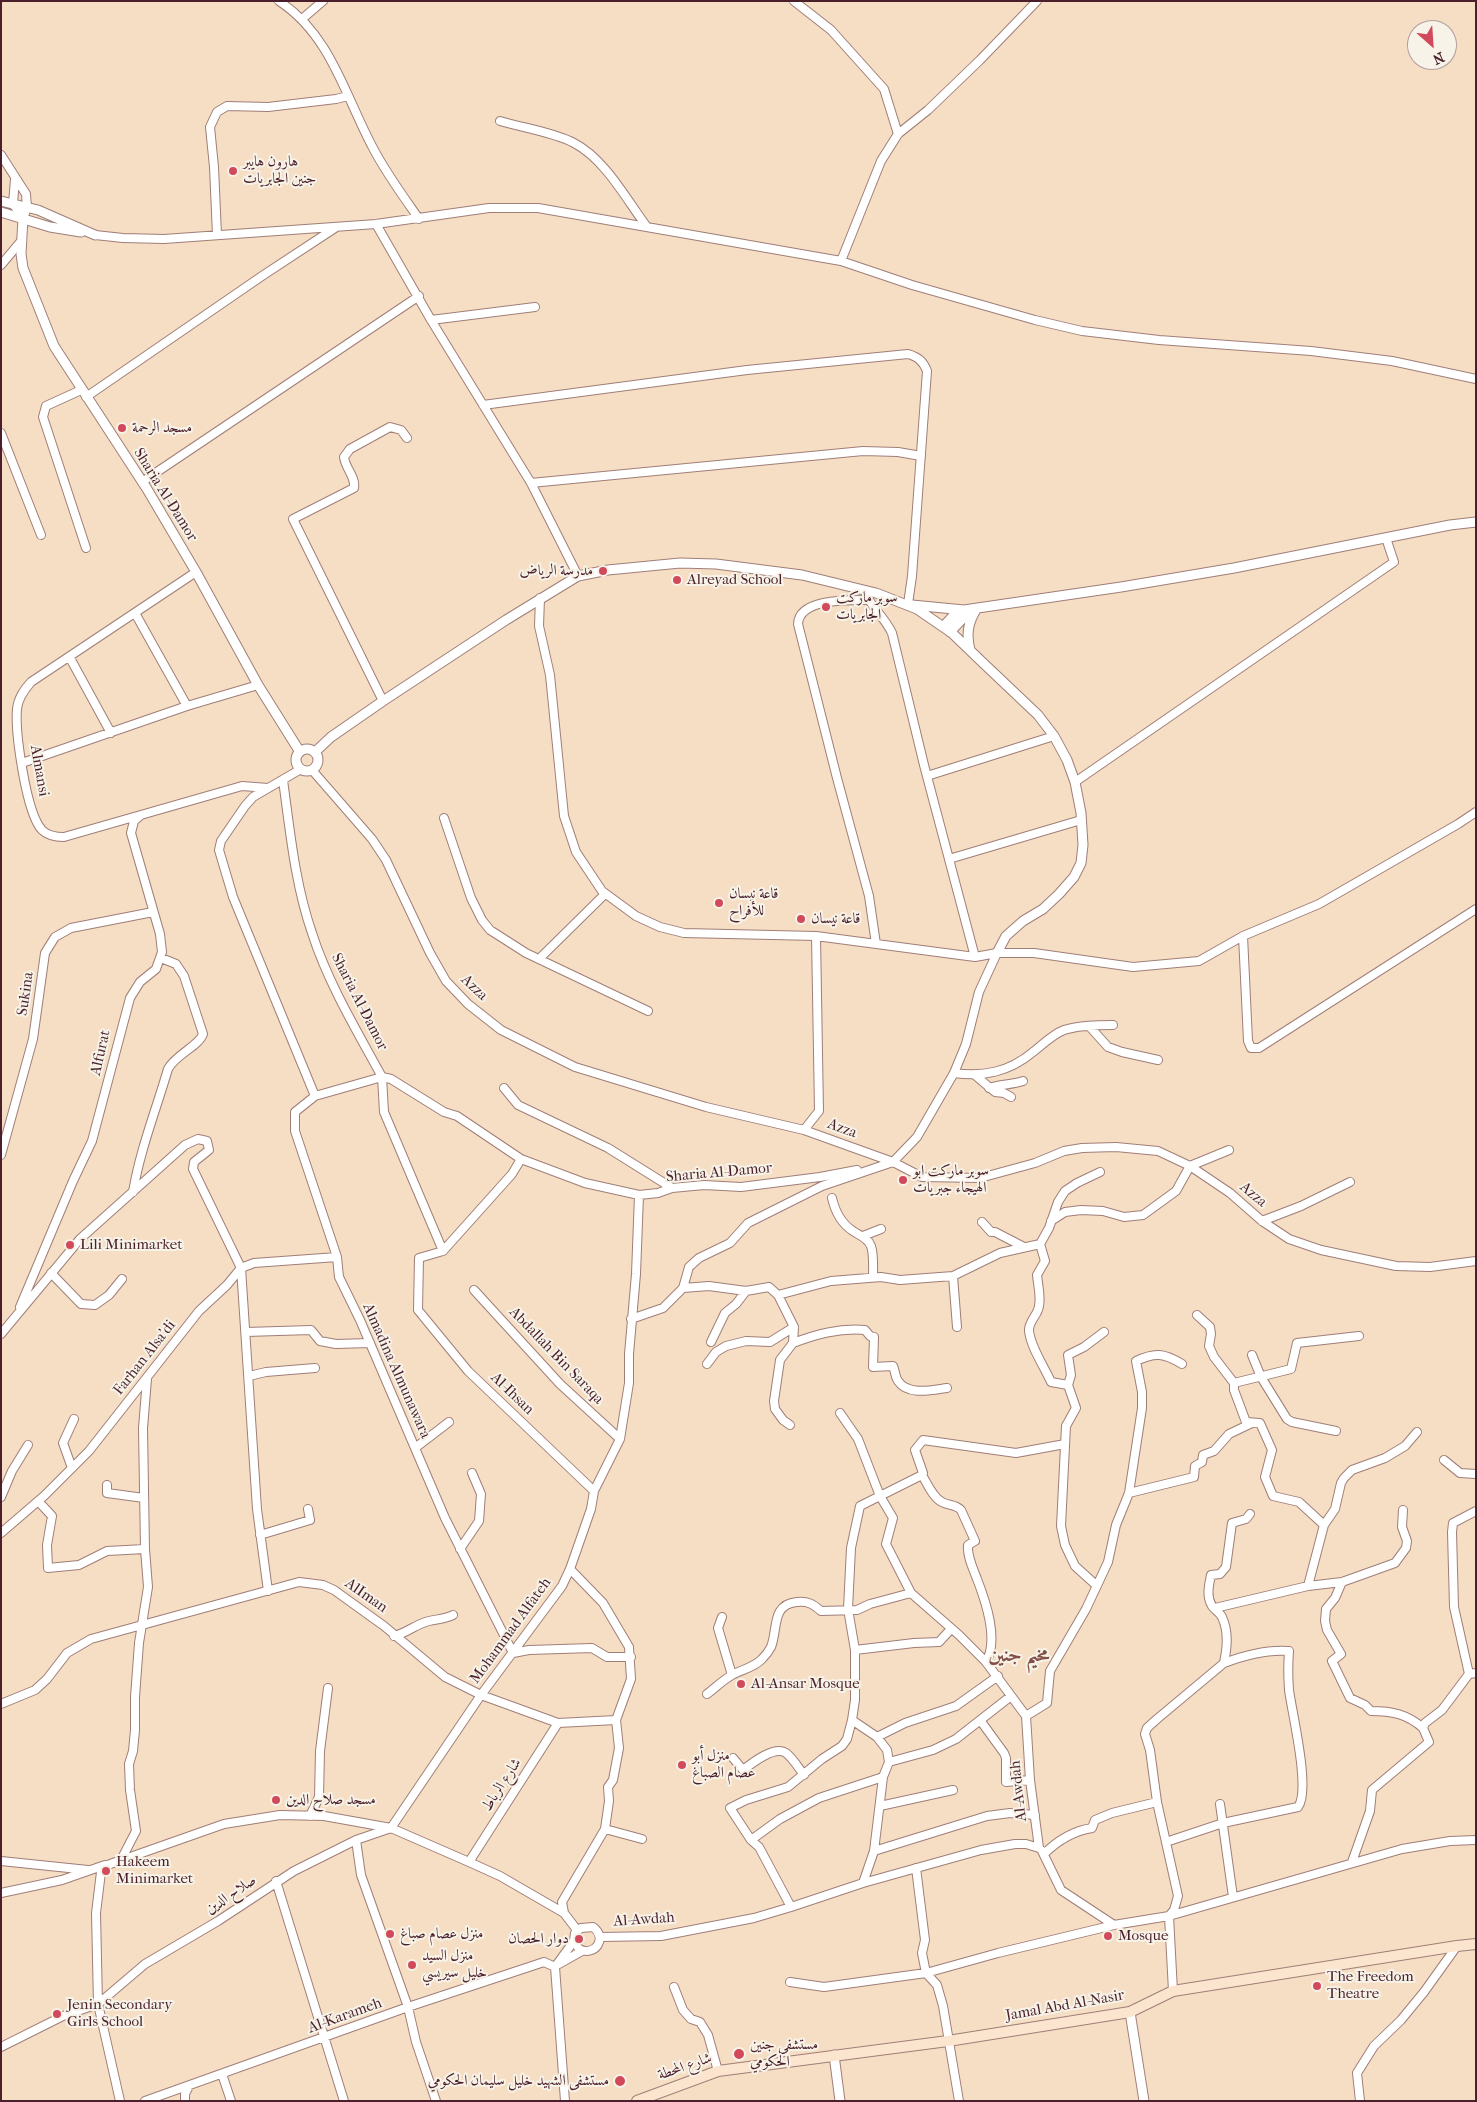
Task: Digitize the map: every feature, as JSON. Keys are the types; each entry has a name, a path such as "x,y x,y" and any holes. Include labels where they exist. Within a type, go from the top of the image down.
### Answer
{"main road":[{"name":"Jamal Abd Al-Nasir","path":"834,2055 948,2040 1130,2012 1174,1992 1476,1944"},
{"name":"شارع المحطة","path":"637,2101 718,2071 834,2055"}],"street":[{"path":"279,1 302,19 324,46 373,148 419,219"},
{"path":"302,19 323,1"},
{"path":"794,1 831,30 884,89 898,134"},
{"path":"841,261 881,161 898,134 928,110 974,66 1036,1"},
{"path":"217,235 210,127 217,112 227,106 268,107 336,100 348,96"},
{"path":"500,121 564,139 580,147 600,163 647,227"},
{"path":"1,155 26,194 28,208 23,218"},
{"path":"15,179 14,204 23,218"},
{"path":"1,201 28,208 95,235"},
{"path":"1,212 50,227 95,235 164,239 376,224 489,208 538,208 841,261 912,285 1035,320 1082,331 1392,361 1476,379"},
{"name":"Sharia Al-Damor","path":"23,218 21,254 26,277 54,346 142,482 196,572 258,685 300,752"},
{"path":"376,224 419,296 431,320 531,483 578,576"},
{"path":"86,548 43,417 46,406 84,394 337,227"},
{"path":"1,265 22,240"},
{"path":"142,482 419,296"},
{"path":"431,320 534,307"},
{"path":"483,405 747,370 908,354 917,357 924,364 927,371 912,576 908,604"},
{"path":"383,701 294,519 354,488 354,480 344,457 350,449 390,427 401,430 407,438"},
{"path":"1,433 41,535"},
{"path":"531,483 863,452 898,452 921,456"},
{"path":"946,629 953,616 971,609 1177,578 1450,525 1476,522"},
{"path":"1075,782 1394,562 1386,538"},
{"path":"315,752 332,737 383,701 540,598 578,576 608,570 680,563 716,564 802,575 862,589 908,604 971,609"},
{"name":"Almansi","path":"196,572 70,658 31,682 21,695 17,709 27,795 37,823 43,831 50,835 64,837 242,786 268,788"},
{"path":"862,589 888,624 892,633 927,776 975,957"},
{"path":"540,598 539,626 550,675 564,816 576,852 589,874 606,894 648,922 684,933 816,936 975,957 997,953 1034,953 1133,967 1199,961 1243,936 1319,904 1476,812"},
{"path":"869,600 840,600 815,605 801,612 798,617 798,624 869,896 876,944"},
{"path":"631,1319 663,1308 683,1288 689,1267 699,1258 730,1243 748,1223 822,1186 893,1162 917,1137 954,1074 966,1044 979,992 1006,936 1023,921 1043,909 1074,877 1081,863 1083,845 1075,782 1067,760 1054,736 1038,715 946,629 908,604"},
{"path":"970,651 967,632 971,609"},
{"path":"135,613 187,706"},
{"path":"70,658 111,733"},
{"path":"22,762 187,706 258,685"},
{"path":"927,776 1054,736"},
{"path":"301,769 296,760 300,752 308,749 315,752"},
{"path":"315,752 318,762 312,770 301,769 254,797 232,822 221,841 220,855 233,898 315,1096 382,1077 384,1112 443,1251 512,1174 521,1159"},
{"name":"Azza","path":"312,770 372,838 386,860 430,953 446,981 468,1004 501,1030 575,1068 706,1107 804,1130 893,1162 922,1177 980,1178 1035,1163 1064,1151 1082,1148 1116,1147 1158,1151 1190,1166 1230,1193 1262,1220 1289,1239 1321,1250 1396,1266 1430,1267 1476,1261"},
{"name":"Sharia Al-Damor","path":"283,780 299,884 311,933 358,1034 382,1077 391,1079 444,1112 457,1116 521,1159 585,1183 639,1195 658,1193 672,1188 704,1186 740,1187 820,1177 893,1162"},
{"path":"132,1192 138,1160 148,1135 168,1069 174,1060 200,1040 203,1034 184,976 176,964 161,958 161,940 131,830 136,819 150,811"},
{"path":"444,818 471,898 482,920 490,930 539,959 648,1011"},
{"path":"949,859 1081,820"},
{"path":"539,959 606,894"},
{"path":"1243,936 1248,1041 1251,1048 1259,1048 1476,909"},
{"name":"Sukina","path":"1,1155 33,1039 44,958 50,942 60,933 71,928 153,912"},
{"path":"804,1130 818,1111 816,936"},
{"name":"Alfurat","path":"19,1311 34,1272 92,1141 130,998 140,982 156,969 161,958"},
{"path":"954,1074 976,1076 1015,1065 1063,1030 1113,1025"},
{"path":"1090,1026 1108,1047 1158,1060"},
{"path":"976,1076 990,1088 1011,1097"},
{"path":"990,1088 1009,1086 1023,1081"},
{"path":"504,1088 518,1105 608,1148 672,1188"},
{"name":"Almadina Almunawara","path":"315,1096 296,1111 294,1125 337,1257 339,1277 460,1548 513,1653"},
{"path":"1,1334 51,1272 80,1240 188,1143 198,1139 206,1140 209,1144 209,1150 194,1162 194,1169 241,1268 260,1535 268,1590"},
{"path":"1051,1221 1065,1212 1081,1210 1103,1211 1124,1217 1143,1215 1176,1191 1190,1166 1229,1150"},
{"path":"1068,1385 1051,1382 1029,1333 1030,1325 1039,1307 1040,1289 1037,1275 1045,1261 1040,1244 1049,1228 1058,1202 1065,1191 1076,1183 1100,1172"},
{"path":"1262,1220 1301,1206 1350,1182"},
{"name":"Mohammad Alfateh","path":"391,1828 480,1695 562,1586 570,1569 594,1491 620,1439 629,1383 628,1354 636,1274 639,1195"},
{"path":"832,1198 837,1213 844,1223 853,1232 863,1236 870,1244 873,1258 873,1277"},
{"path":"982,1222 991,1232 995,1232 1024,1247"},
{"path":"863,1236 881,1229"},
{"path":"778,1295 831,1281 873,1277 900,1280 953,1276 1000,1253 1040,1244"},
{"name":"Al-Ihsan","path":"443,1251 419,1258 418,1310 468,1371 594,1491"},
{"path":"241,1268 254,1263 337,1257"},
{"name":"Farhan Alsa'di","path":"1,1533 38,1501 89,1451 199,1311 227,1285 241,1268"},
{"path":"51,1272 81,1304 95,1305 109,1295 122,1279"},
{"path":"953,1276 957,1327"},
{"path":"683,1288 709,1286 746,1291 769,1287 778,1295 794,1328 793,1343"},
{"name":"Abdallah Bin Saraqa","path":"474,1290 560,1384 620,1439"},
{"path":"711,1342 725,1313 736,1304 746,1291"},
{"path":"1196,1315 1210,1327 1212,1334 1209,1346 1214,1357 1234,1383 1238,1403 1246,1422 1250,1424"},
{"path":"707,1364 716,1352 726,1346 746,1341 770,1342 794,1328"},
{"path":"246,1332 311,1330 320,1341 336,1344 370,1343"},
{"path":"790,1425 783,1420 775,1409 774,1401 780,1360 793,1343 814,1335 838,1330 866,1330 870,1336 874,1337 873,1367 893,1366 898,1381 908,1389 917,1391 947,1388"},
{"path":"1096,1585 1075,1566 1065,1545 1061,1526 1062,1478 1066,1426 1076,1408 1068,1385 1071,1375 1068,1354 1084,1347 1104,1332"},
{"path":"1234,1383 1291,1369 1297,1343 1360,1336"},
{"path":"840,1413 858,1439 880,1496 893,1518 886,1544 912,1593 986,1662 1026,1716 1047,1703 1050,1671 1086,1609 1108,1562 1116,1525 1130,1493 1142,1400 1136,1360 1151,1354 1168,1356 1182,1364"},
{"path":"1252,1355 1261,1377 1286,1419 1299,1424 1336,1431"},
{"path":"249,1376 266,1372 315,1368"},
{"path":"1,1892 21,1890 62,1880 121,1860 136,1831 130,1790 129,1764 134,1744 135,1697 141,1625 148,1587 145,1549 143,1428 147,1379"},
{"path":"72,1468 63,1443 74,1419"},
{"path":"415,1448 449,1422"},
{"path":"1130,1493 1194,1477 1195,1466 1202,1462 1203,1455 1214,1451 1229,1434 1250,1424 1260,1423 1272,1450 1265,1477 1273,1496 1299,1502 1324,1525"},
{"path":"1308,1586 1324,1525 1335,1509 1339,1488 1344,1478 1352,1470 1385,1458 1405,1446 1417,1432"},
{"path":"986,1662 991,1654 990,1620 980,1585 967,1552 968,1545 975,1541 958,1506 942,1503 922,1476 923,1472 915,1450 923,1440 1016,1453 1065,1444"},
{"path":"1,1497 12,1471 28,1445"},
{"path":"1444,1460 1460,1473 1476,1474"},
{"path":"460,1548 479,1521 481,1494 472,1473"},
{"path":"791,1908 759,1847 750,1840 730,1808 746,1800 788,1787 822,1759 842,1746 847,1739 855,1700 855,1650 848,1609 850,1548 857,1513 860,1506 922,1476"},
{"path":"107,1485 107,1493 144,1498"},
{"path":"38,1501 52,1516 47,1544 48,1568 79,1565 107,1551 145,1549"},
{"path":"260,1535 310,1520 308,1509"},
{"path":"1215,1608 1308,1586 1342,1582 1395,1563 1406,1548 1407,1541 1402,1527 1403,1510"},
{"path":"1423,1728 1425,1723 1442,1710 1473,1673 1454,1606 1452,1532 1453,1523 1476,1511"},
{"path":"1224,1663 1228,1638 1222,1617 1215,1608 1208,1591 1211,1575 1220,1574 1226,1568 1232,1523 1246,1519 1250,1514"},
{"path":"564,1913 562,1902 605,1829 609,1801 608,1787 613,1780 619,1748 616,1720 631,1678 629,1647 604,1603 570,1569"},
{"name":"AlIman","path":"1,1704 35,1690 67,1653 81,1643 299,1582 323,1585 334,1590 384,1626 445,1677 480,1695 558,1723 616,1720"},
{"path":"1342,1582 1335,1598 1326,1609 1325,1621 1327,1630 1341,1654 1332,1661 1350,1698 1365,1705 1371,1711 1397,1713 1412,1718 1423,1728 1429,1742 1372,1790 1370,1811 1352,1862"},
{"path":"707,1694 732,1675 760,1661 770,1648 778,1615 782,1609 794,1602 811,1602 821,1611 857,1610 870,1604 912,1593"},
{"path":"394,1636 403,1634 429,1621 442,1620 453,1615"},
{"path":"722,1618 718,1628 732,1675"},
{"path":"855,1650 939,1642 951,1629"},
{"path":"513,1653 529,1650 592,1648 607,1657 630,1657"},
{"path":"1166,1842 1223,1823 1298,1807 1302,1803 1300,1752 1289,1689 1289,1651 1265,1651 1224,1663 1147,1728 1145,1734 1150,1750 1157,1802 1178,1896 1174,1910 1169,1916 1174,1992"},
{"path":"877,1737 905,1722 956,1706 998,1676"},
{"path":"310,1816 319,1797 320,1751 328,1688"},
{"path":"888,1762 947,1744 1011,1696"},
{"name":"Al-Awdah","path":"1026,1716 1030,1780 1042,1851"},
{"path":"852,1720 877,1737 887,1750 888,1762 883,1777 874,1851 863,1883"},
{"path":"980,1720 1004,1753 1006,1758 1006,1782 1030,1780"},
{"name":"شارع الرباط","path":"469,1862 558,1723"},
{"path":"733,1758 743,1770 767,1754 777,1751 786,1752 804,1775"},
{"path":"750,1840 780,1819 819,1798 883,1777"},
{"path":"880,1806 954,1790"},
{"path":"1114,1926 1061,1890 1042,1851 1081,1830 1092,1828 1095,1820 1112,1813 1157,1802"},
{"path":"1220,1804 1233,1897"},
{"path":"874,1851 987,1816 1010,1813 1035,1815"},
{"path":"120,2101 98,2004 96,1913 101,1875 105,1866 121,1860 224,1824 280,1815 310,1816 391,1828 500,1876 564,1913 577,1930"},
{"name":"صلاح الدين","path":"98,2004 144,1964 218,1921 276,1881 356,1840 391,1828"},
{"path":"605,1829 642,1839"},
{"path":"356,1840 361,1875 408,2007 416,2042 436,2101"},
{"path":"790,1982 824,1988 926,1973 998,1953 1114,1926 1169,1916 1402,1848 1450,1841 1476,1840"},
{"name":"Al-Awdah","path":"600,1937 661,1936 754,1918 791,1908 863,1883 981,1850 1026,1844 1042,1851"},
{"path":"1,1861 90,1870"},
{"path":"916,1868 925,1940 922,1952 926,1973 937,1985 940,1995 959,2101"},
{"path":"276,1881 344,2101"},
{"path":"565,2101 555,1967 574,1941 577,1930 585,1926 592,1927 600,1937 600,1942 595,1949 586,1952 576,1947 574,1941"},
{"path":"1360,2101 1357,2073 1374,2046 1424,1992 1457,1946"},
{"path":"555,1967 582,1951"},
{"name":"Al-Karameh","path":"146,2101 324,2039 408,2007 544,1962 555,1967"},
{"path":"674,1987 683,2010 691,2019 700,2022 708,2035 718,2071"},
{"path":"2,2045 63,2016 98,2004"},
{"path":"1130,2012 1144,2101"},
{"path":"834,2055 840,2101"},
{"path":"222,2074 231,2101"},
{"path":"185,2101 185,2094 189,2086"}],"place":[{"name":"هارون هايبر جنين الجابريات","path":"233,171"},
{"name":"مسجد الرحمة","path":"122,428"},
{"name":"مدرسة الرياض","path":"603,571"},
{"name":"Alreyad School","path":"677,580"},
{"name":"سوبر ماركت الجابريات","path":"826,607"},
{"name":"قاعة نيسان للأفراح","path":"719,903"},
{"name":"قاعة نيسان","path":"801,919"},
{"name":"سوبر ماركت ابو الهيجاء جبريات","path":"903,1180"},
{"name":"Lili Minimarket","path":"70,1245"},
{"name":"Al-Ansar Mosque","path":"741,1684"},
{"name":"منزل أبو عصام الصباغ","path":"682,1765"},
{"name":"مسجد صلاح الدين","path":"276,1800"},
{"name":"Hakeem Minimarket","path":"106,1871"},
{"name":"منزل عصام صباغ","path":"390,1934"},
{"name":"Mosque","path":"1108,1936"},
{"name":"دوار الحصان","path":"579,1939"},
{"name":"منزل السيد خليل سيريسي","path":"412,1965"},
{"name":"The Freedom Theatre","path":"1317,1986"},
{"name":"Jenin Secondary Girls School","path":"57,2014"},
{"name":"مستشفى جنين الحكومي","path":"739,2054"},
{"name":"مستشفى الشهيد خليل سليمان الحكومي","path":"620,2081"}],"district":[{"name":"مخيم جنين","path":"1019,1656"}]}
